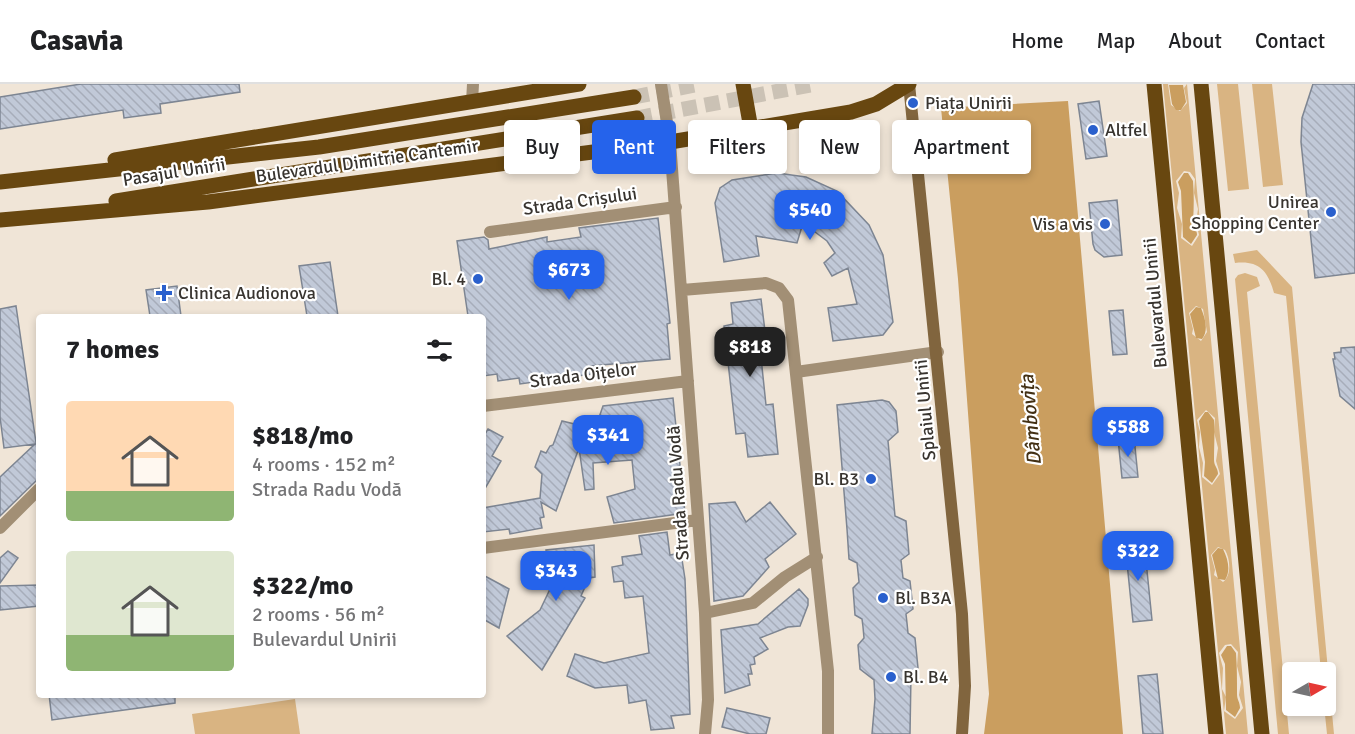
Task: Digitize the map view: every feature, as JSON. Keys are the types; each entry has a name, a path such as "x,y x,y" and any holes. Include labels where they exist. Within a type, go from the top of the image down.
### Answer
{"main road":[{"path":"0,181 198,145 579,84"},
{"path":"743,84 749,120"},
{"name":"Bulevardul Dimitrie Cantemir","path":"787,123 851,112 876,104 909,84"},
{"name":"Splaiul Unirii","path":"909,84 938,352 964,651 965,686 962,734"},
{"name":"Bulevardul Unirii","path":"1154,84 1216,734"},
{"path":"1201,84 1262,734"},
{"name":"Pasajul Unirii","path":"0,181 319,147 634,97"},
{"name":"Pasajul Unirii","path":"0,220 637,118"},
{"name":"Bulevardul Dimitrie Cantemir","path":"0,220 208,202 592,152"}],"street":[{"path":"472,102 473,84"},
{"name":"Strada Radu Vodă","path":"662,84 667,120"},
{"name":"Strada Radu Vodă","path":"673,174 705,614 708,700 705,734"},
{"name":"Strada Crișului","path":"490,232 676,207"},
{"path":"681,290 760,283 779,288 785,293 789,306 830,687 828,734"},
{"path":"796,372 938,352"},
{"name":"Strada Oițelor","path":"486,406 688,381"},
{"path":"0,528 36,492"},
{"path":"486,548 698,520"},
{"path":"705,614 753,603 785,577 817,557"}],"shaded area":[{"path":"1163,84 1168,84 1171,105 1180,111 1187,103 1184,88 1187,84 1248,734 1226,734","holes":["1184,171 1190,172 1195,179 1194,193 1198,209 1196,222 1199,235 1192,246 1181,238 1182,224 1177,208 1179,193 1176,181","1196,306 1203,309 1207,332 1201,341 1192,334 1189,313","1206,410 1215,418 1214,432 1218,448 1216,461 1220,474 1212,485 1202,477 1203,463 1197,420","1218,547 1225,550 1229,562 1228,575 1223,582 1214,575 1211,555","1231,644 1238,652 1237,666 1241,682 1239,695 1243,708 1235,719 1224,711 1226,697 1222,689 1223,668 1219,653 1225,645"]},
{"path":"1217,84 1238,84 1249,189 1228,191"},
{"path":"1252,84 1272,84 1283,185 1263,187"},
{"path":"1257,250 1292,287 1327,662 1320,662 1286,296 1274,293 1269,279 1256,265 1235,263 1233,254"},
{"path":"1245,273 1257,277 1260,286 1247,292 1282,662 1282,716 1287,716 1289,734 1278,734 1235,279 1238,275"},
{"path":"295,699 300,734 195,734 192,714"},
{"path":"1325,716 1332,716 1334,734 1327,734"}],"water":[{"path":"1169,85 1183,85 1186,102 1181,110 1176,110 1172,104"},
{"name":"Dâmbovița","path":"1068,101 1123,734 984,734 989,694 958,279 948,174 1031,174 1031,120 942,120 941,108"},
{"path":"1184,173 1188,173 1193,181 1193,221 1197,235 1191,244 1183,237 1181,191 1178,182"},
{"path":"1196,307 1201,308 1205,320 1206,328 1202,339 1196,338 1190,314"},
{"path":"1205,412 1208,412 1214,420 1214,460 1218,474 1212,483 1204,476 1205,462 1199,421"},
{"path":"1218,548 1223,549 1227,561 1228,573 1225,580 1218,579 1212,555"},
{"path":"1227,646 1231,646 1236,653 1237,696 1240,708 1235,717 1226,710 1225,664 1221,655"}],"building":[{"path":"81,84 239,84 240,92 160,104 161,113 124,118 123,110 0,129 0,97"},
{"name":"Unirea Shopping Center","path":"1313,84 1355,84 1355,273 1315,278 1301,142 1302,118"},
{"name":"Altfel","path":"1099,101 1107,156 1086,159 1078,104"},
{"path":"784,174 806,177 837,191 869,225 883,255 893,322 883,335 833,341 828,308 857,304 848,268 832,276 824,263 835,253 827,241 803,223 797,243 756,236 759,256 724,262 715,203 720,188 732,180"},
{"name":"Vis a vis","path":"1117,200 1122,255 1104,257 1095,250 1093,244 1089,203"},
{"path":"658,218 670,323 667,324 670,359 590,366 591,374 520,384 519,378 498,381 497,374 486,376 486,314 468,314 457,241 484,237 488,240 489,249 547,237 547,242 581,237 579,228"},
{"path":"330,262 338,314 307,314 299,266"},
{"path":"177,286 181,314 150,314 146,290"},
{"path":"761,299 767,347 760,348 766,405 773,404 778,454 748,457 745,433 736,434 724,326 733,324 731,303"},
{"path":"16,306 36,443 36,481 0,516 0,477 35,444 4,448 0,417 0,309"},
{"path":"1123,310 1127,354 1113,355 1109,311"},
{"path":"1355,347 1355,409 1340,396 1333,359 1335,359 1334,353 1341,352 1341,348"},
{"path":"673,398 685,513 614,523 607,497 635,489 632,460 593,463 594,489 585,490 579,448 556,511 541,502 544,517 540,518 542,528 510,534 509,529 486,532 486,507 540,498 542,474 535,467 541,451 546,453 553,445 562,421 595,429 603,406"},
{"path":"882,400 889,402 896,411 898,432 888,441 895,516 906,521 909,554 901,560 903,578 910,581 913,609 906,614 908,633 915,638 918,668 911,674 910,734 872,734 874,680 860,669 858,645 864,638 862,619 855,615 853,588 859,582 858,572 857,563 849,559 837,405"},
{"path":"488,429 503,437 492,456 501,461 486,487 486,433"},
{"path":"1134,437 1138,477 1122,478 1118,439"},
{"path":"735,502 746,522 770,502 796,534 765,559 769,567 743,596 714,601 709,504"},
{"path":"667,532 670,555 681,553 685,579 690,714 671,716 674,728 651,730 646,700 629,703 627,685 595,688 567,676 575,654 604,663 649,653 643,596 625,598 623,581 614,582 612,567 623,565 622,557 642,554 639,536"},
{"path":"1144,541 1152,620 1133,622 1125,543"},
{"path":"594,545 595,577 589,578 581,596 585,598 542,670 507,636 540,610 551,587 539,579 547,561 546,550"},
{"path":"8,551 18,558 0,583 0,558"},
{"path":"486,577 509,589 499,628 486,621"},
{"path":"36,585 36,606 0,610 0,586"},
{"path":"799,589 808,599 800,626 788,627 760,638 768,649 754,657 755,664 750,665 752,674 748,674 750,685 725,693 721,630 758,624"},
{"path":"1157,674 1163,734 1143,734 1138,676"},
{"path":"49,698 175,698 175,703 52,720"},
{"path":"727,708 770,718 766,734 750,734 722,727"}],"tunnel":[{"path":"634,97 700,84"},
{"path":"637,118 816,84"}],"place":[{"name":"Piața Unirii","path":"913,103"},
{"name":"Altfel","path":"1093,130"},
{"name":"Unirea Shopping Center","path":"1331,212"},
{"name":"Vis a vis","path":"1105,224"},
{"name":"Bl. 4","path":"478,279"},
{"name":"Clinica Audionova","path":"164,293"},
{"name":"Bl. B3","path":"871,479"},
{"name":"Bl. B3A","path":"883,598"},
{"name":"Bl. B4","path":"891,677"}]}
